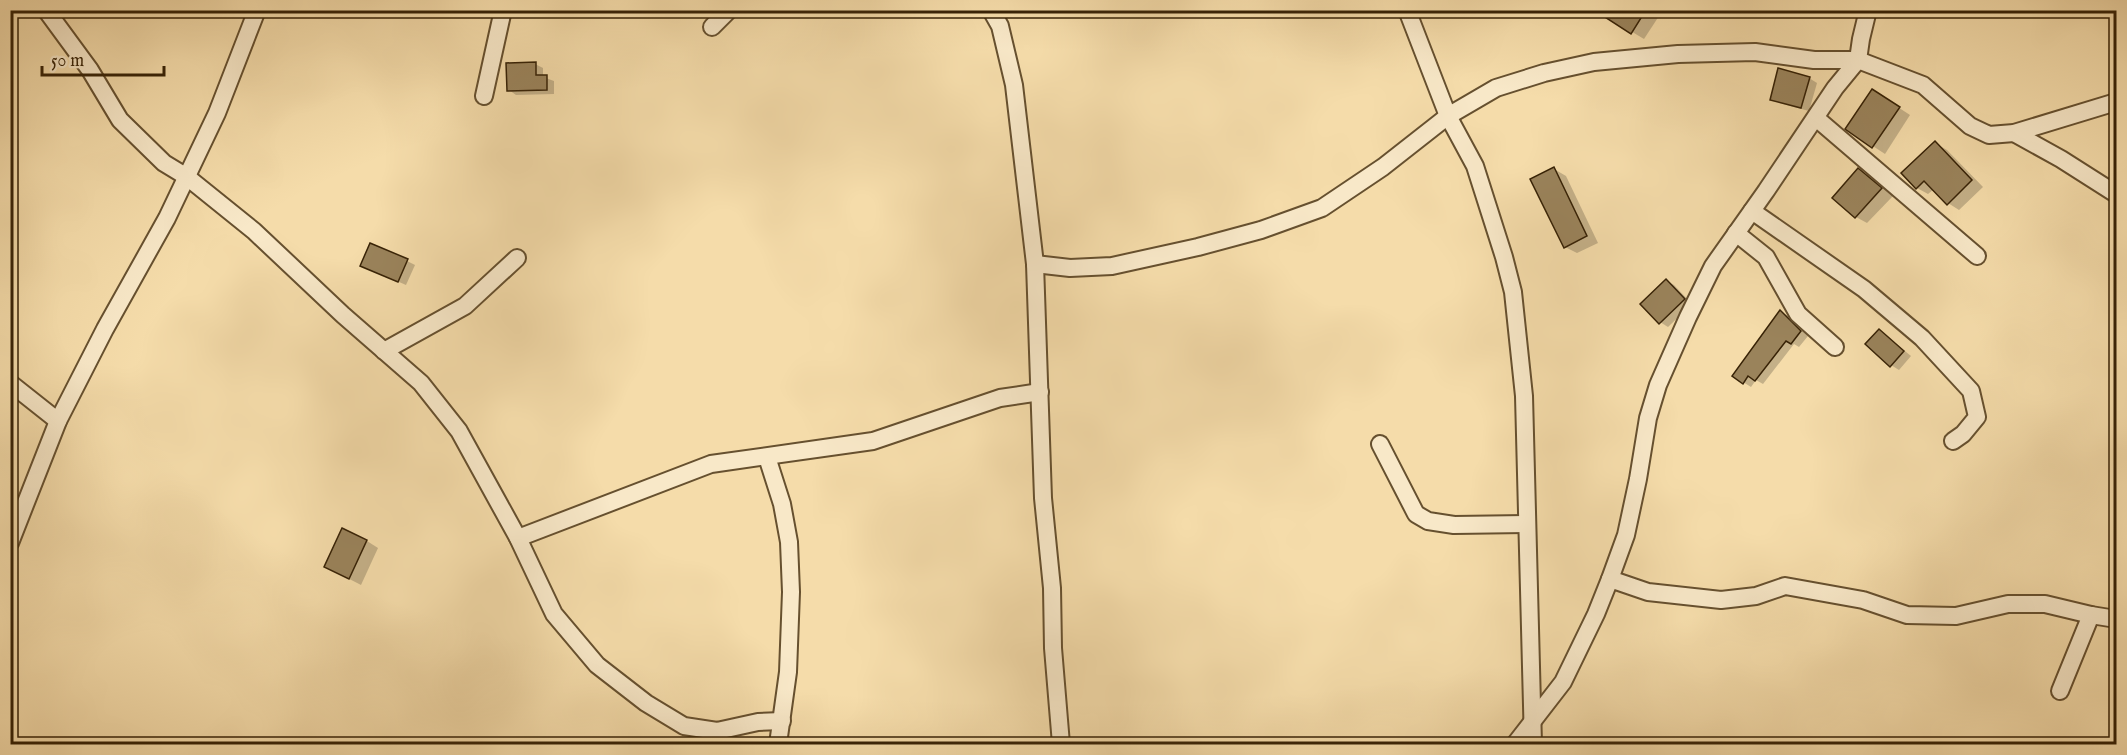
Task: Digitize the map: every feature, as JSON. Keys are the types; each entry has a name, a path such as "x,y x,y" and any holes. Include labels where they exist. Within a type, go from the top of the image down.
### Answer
{"street":[{"path":"46,10 90,70 120,120 164,163 187,177 254,231 343,315 421,383 459,431 518,538 554,614 597,665 646,703 684,726 717,731 758,722 782,722"},
{"path":"10,543 58,421 187,177 217,113 257,10"},
{"path":"484,96 502,10"},
{"path":"712,27 729,10"},
{"path":"991,10 1000,26 1014,85 1035,264 1043,498 1052,588 1053,648 1061,744"},
{"path":"1407,10 1448,116 1475,166 1513,292 1524,396 1533,744"},
{"path":"1515,744 1563,682 1596,614 1626,535 1648,418 1658,385 1713,266 1835,88 1858,60 1868,10"},
{"path":"1035,264 1070,268 1112,266 1261,230 1322,208 1383,167 1448,116 1496,88 1544,73 1594,62 1678,54 1755,52 1814,60 1858,60 1923,85 1970,126 1989,135 2014,133 2116,102"},
{"path":"1816,118 1977,256"},
{"path":"2014,133 2061,159 2116,194"},
{"path":"1752,211 1864,289 1922,338 1958,376 1971,391 1977,417 1963,434 1953,441"},
{"path":"1736,233 1766,257 1798,314 1835,347"},
{"path":"384,351 465,306 517,258"},
{"path":"10,383 58,421"},
{"path":"518,538 711,464 873,441 1000,398 1040,392"},
{"path":"1380,444 1416,514 1428,521 1454,525 1526,524"},
{"path":"767,457 782,504 789,542 791,603 788,672 778,744"},
{"path":"1610,579 1648,592 1721,600 1756,596 1785,586 1863,600 1907,615 1956,616 2008,604 2045,604 2116,619"},
{"path":"2060,691 2091,615"}],"building":[{"path":"1594,10 1646,10 1631,34"},
{"path":"536,62 536,75 547,75 547,90 507,91 506,63"},
{"path":"1778,68 1810,77 1801,108 1770,100"},
{"path":"1872,89 1900,107 1872,148 1845,129"},
{"path":"1935,141 1972,180 1947,205 1924,181 1916,189 1901,173"},
{"path":"1554,167 1587,236 1564,248 1530,179"},
{"path":"1858,168 1882,188 1855,218 1832,198"},
{"path":"370,243 408,259 398,282 360,266"},
{"path":"1666,279 1685,299 1659,324 1640,304"},
{"path":"1780,310 1801,331 1791,344 1786,341 1755,381 1748,376 1743,384 1732,376"},
{"path":"1879,329 1904,351 1890,367 1865,344"},
{"path":"342,528 367,540 349,579 324,567"}]}
